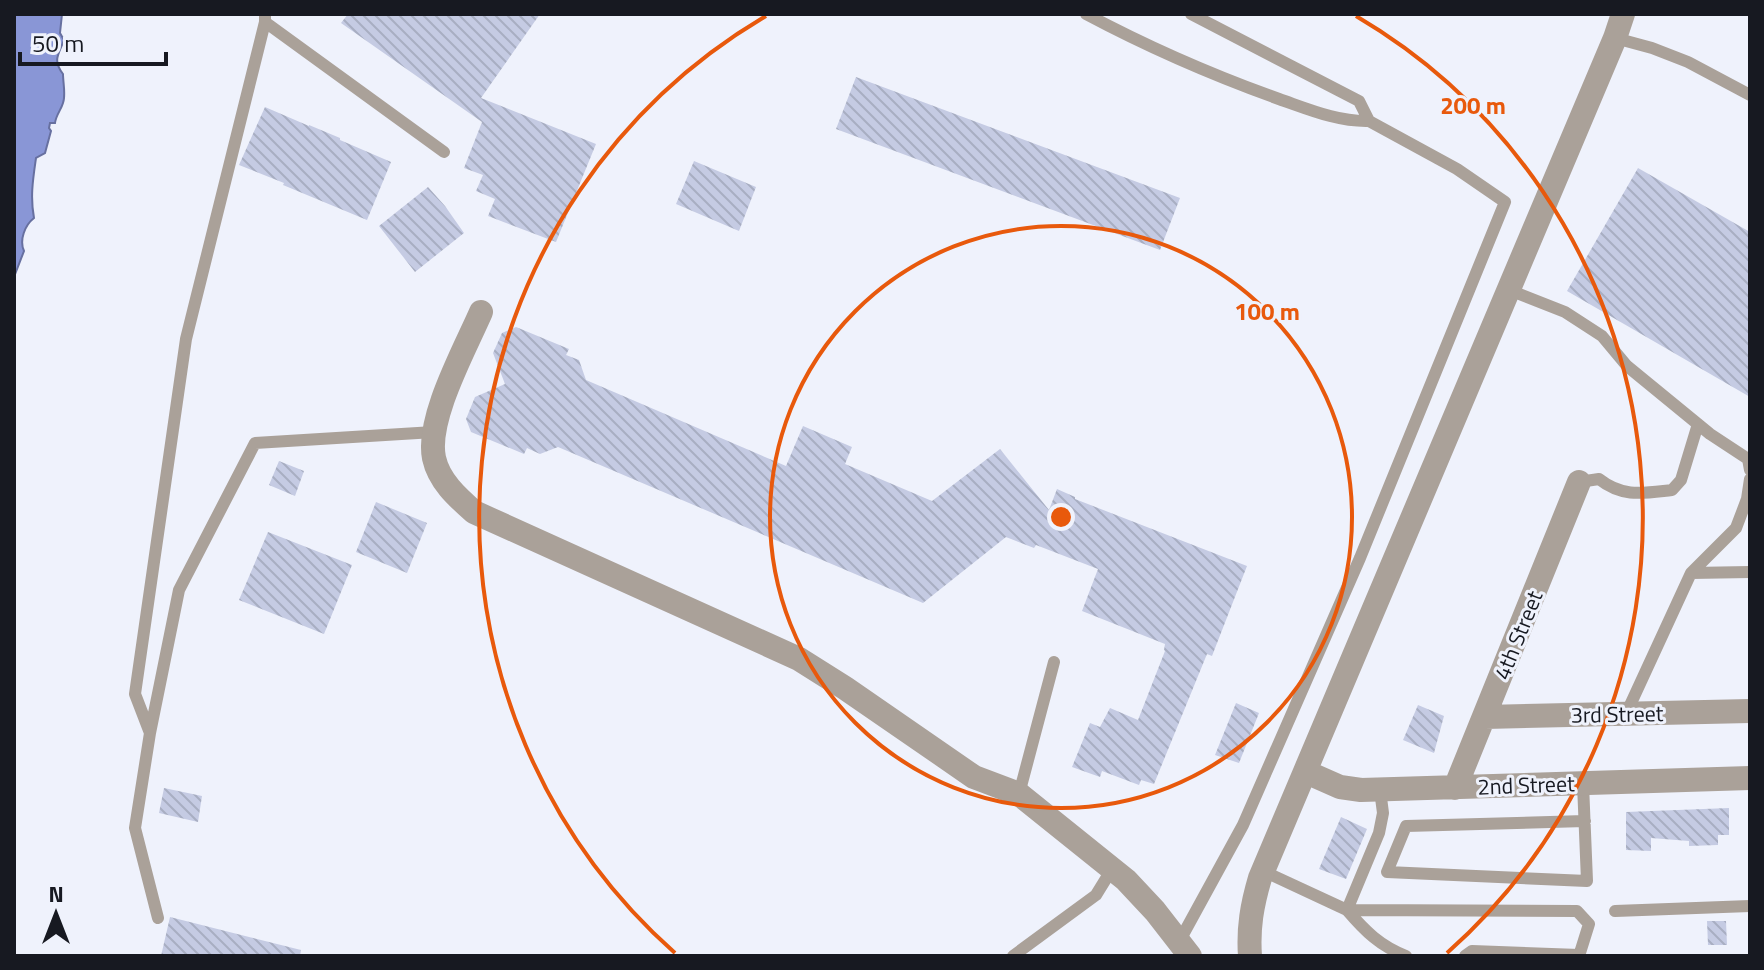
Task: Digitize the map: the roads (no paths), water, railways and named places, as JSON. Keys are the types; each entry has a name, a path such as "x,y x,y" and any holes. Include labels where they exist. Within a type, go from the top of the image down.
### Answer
{"street":[{"path":"1250,956 1252,906 1263,871 1623,14"},
{"path":"481,312 444,397 434,432 434,458 442,478 456,496 474,512 799,659 974,777 1019,794 1126,880 1184,949"},
{"name":"4th Street","path":"1455,788 1579,482"},
{"name":"3rd Street","path":"1485,717 1750,711"},
{"name":"2nd Street","path":"1306,772 1340,787 1361,790 1750,778"}],"lane":[{"path":"1086,14 1134,40 1224,80 1322,114 1369,121 1457,169 1505,202 1360,558 1243,825 1184,949"},
{"path":"1191,14 1359,101 1369,121"},
{"path":"150,733 135,694 186,339 265,18 444,152"},
{"path":"1615,38 1688,62 1750,95"},
{"path":"1509,290 1565,312 1602,336 1627,366 1698,424 1748,459 1750,470"},
{"path":"1579,482 1599,479 1633,495 1672,490 1681,480 1698,424"},
{"path":"158,918 135,828 150,733 179,590 255,443 434,432"},
{"path":"1626,714 1691,573 1736,528 1747,499 1750,479"},
{"path":"1691,573 1750,572"},
{"path":"1019,794 1054,662"},
{"path":"1583,784 1585,821 1587,881 1387,872 1406,826 1585,821"},
{"path":"1347,910 1379,833 1383,813 1380,790"},
{"path":"1013,956 1096,895 1112,869"},
{"path":"1263,871 1347,910 1387,949 1406,956"},
{"path":"1615,911 1750,906"},
{"path":"1347,910 1577,911 1589,924 1579,956 1472,951 1465,956"}],"water":[{"path":"14,14 62,14 60,33 64,40 57,61 63,74 64,93 55,123 50,123 45,153 36,158 32,195 34,218 24,233 24,251 14,277"}]}
